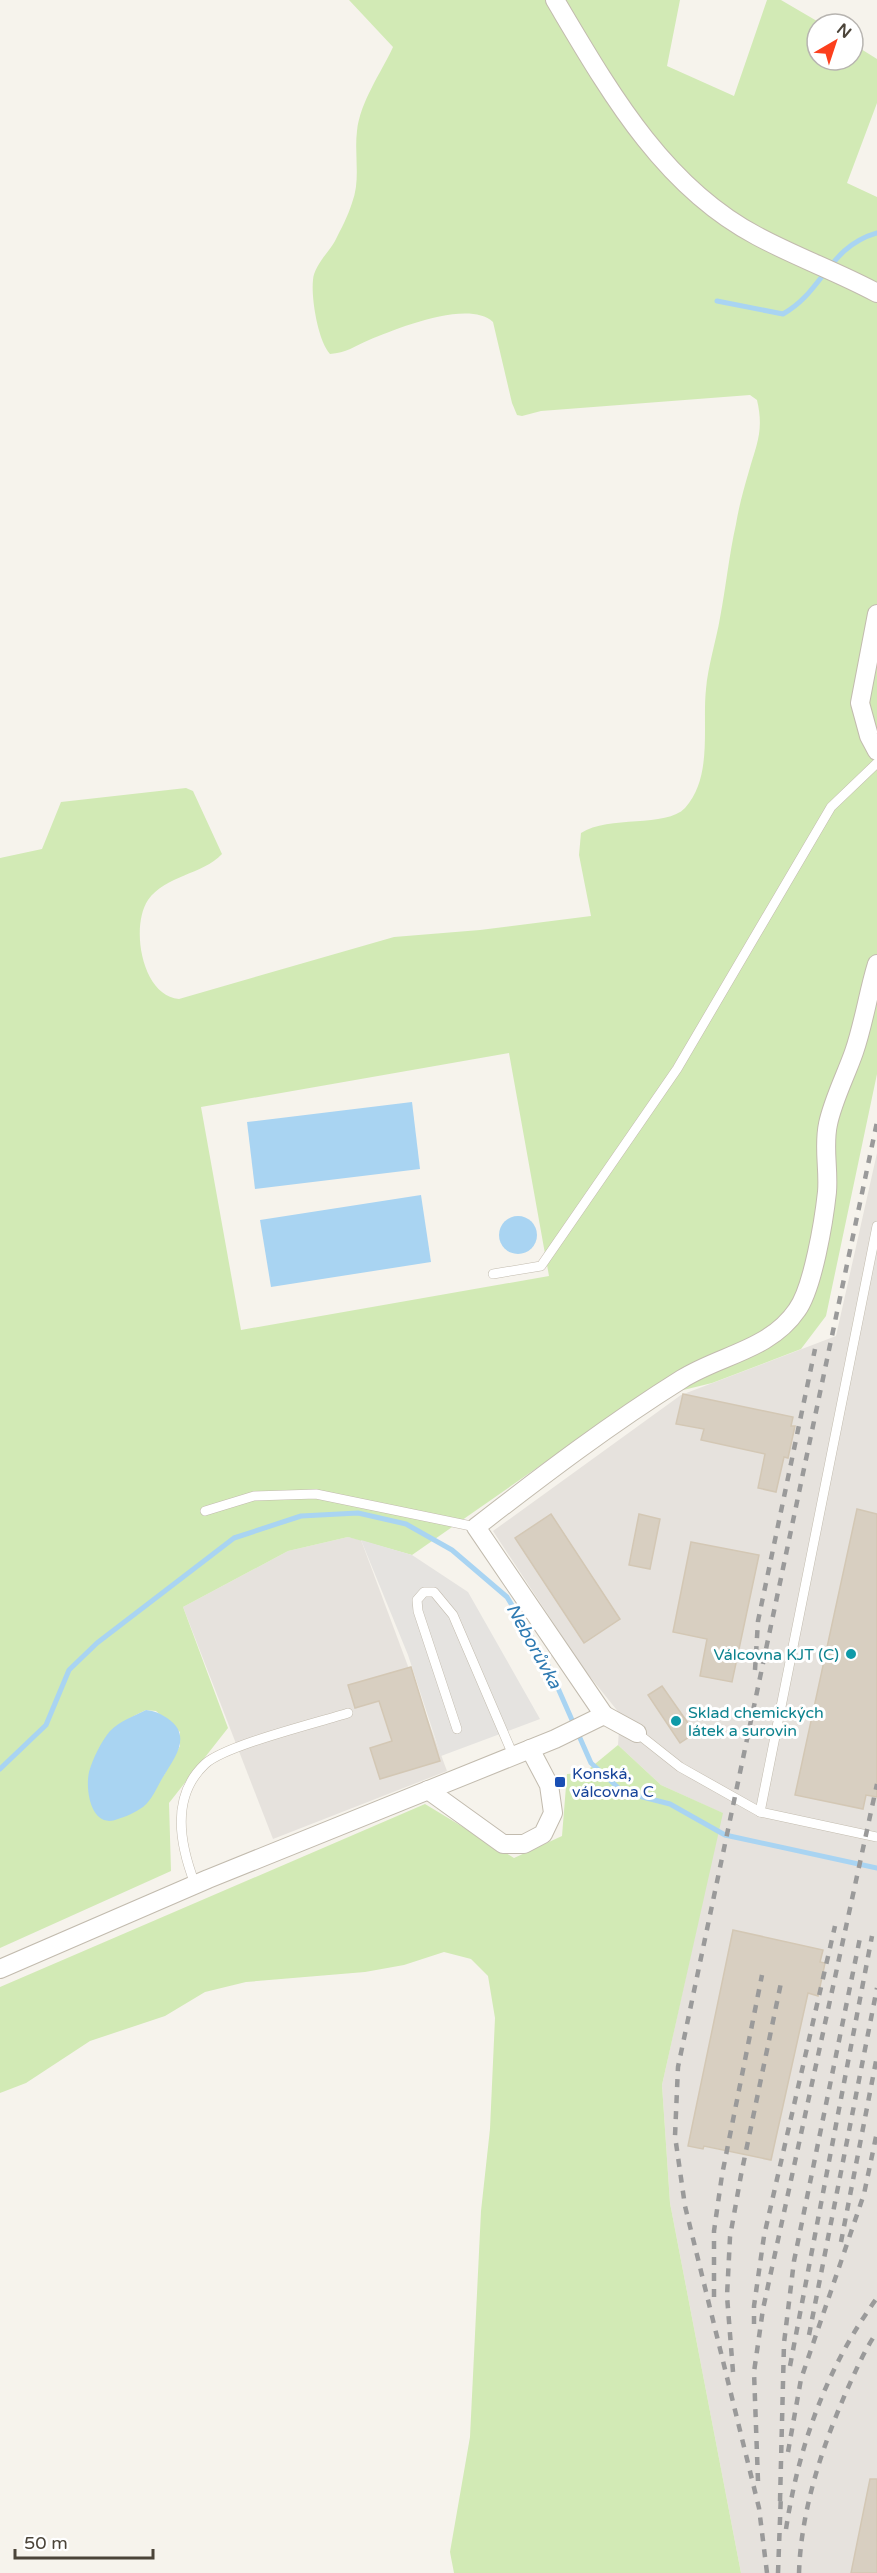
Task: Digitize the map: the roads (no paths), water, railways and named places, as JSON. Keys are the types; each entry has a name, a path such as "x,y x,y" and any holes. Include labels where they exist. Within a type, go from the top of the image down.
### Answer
{"street":[{"path":"555,0 600,76 643,137 682,181 721,213 756,236 877,293"},
{"path":"877,614 860,703 869,736 877,751"},
{"path":"637,1733 600,1717 476,1527 545,1473 652,1398 697,1369 750,1349 778,1331 798,1310 810,1281 827,1191 828,1122 855,1049 877,964"},
{"path":"0,1969 195,1884 555,1739 600,1717"},
{"path":"428,1790 503,1844 524,1844 543,1834 552,1814 549,1785 522,1752"}],"lane":[{"path":"493,1274 541,1266 677,1069 831,807 877,763"},
{"path":"760,1812 877,1226"},
{"path":"205,1511 254,1497 316,1494 476,1527"},
{"path":"457,1729 418,1611 417,1600 424,1592 434,1592 453,1615 522,1752"},
{"path":"195,1884 182,1848 181,1820 185,1792 206,1764 232,1750 348,1713"},
{"path":"637,1733 680,1767 760,1812 877,1837"}],"water":[{"path":"412,1102 420,1169 255,1189 247,1122"},
{"path":"421,1195 431,1262 271,1287 260,1220"},
{"path":"518,1216 531,1222 537,1235 531,1248 518,1254 505,1248 499,1235 505,1222"},
{"path":"146,1710 167,1718 175,1725 180,1739 176,1754 152,1797 143,1807 118,1819 109,1821 102,1819 96,1814 89,1798 88,1780 93,1761 100,1745 114,1727"}],"waterway":[{"path":"717,301 783,314 808,294 847,248 877,233"},
{"name":"Neborůvka","path":"0,1769 46,1725 69,1670 97,1643 234,1538 301,1516 358,1513 406,1524 452,1550 507,1597 546,1661 591,1763 623,1792 670,1804 725,1835 877,1868"}],"railway":[{"path":"767,2573 759,2508 685,2206 675,2136 678,2067 877,1122"},
{"path":"755,1670 758,1621 815,1349"},
{"path":"758,2481 754,2372 763,2309 877,1784"},
{"path":"754,2324 754,2306 764,2236 835,1926"},
{"path":"780,2501 784,2343 794,2261 861,1933"},
{"path":"790,2366 872,1936"},
{"path":"714,2297 714,2231 722,2175 762,1975"},
{"path":"733,2372 727,2296 730,2237 782,1978"},
{"path":"809,2335 877,1988"},
{"path":"841,2242 877,2056"},
{"path":"788,2452 801,2379 864,2194 877,2132"},
{"path":"786,2529 799,2467 818,2408 844,2351 877,2298"},
{"path":"799,2573 808,2502 821,2456 847,2390 877,2332"},
{"path":"778,2573 781,2493"}],"place":[{"name":"Válcovna KJT (C)","path":"851,1654"},
{"name":"Sklad chemických látek a surovin","path":"676,1721"},
{"name":"Konská, válcovna C","path":"560,1782"}]}
